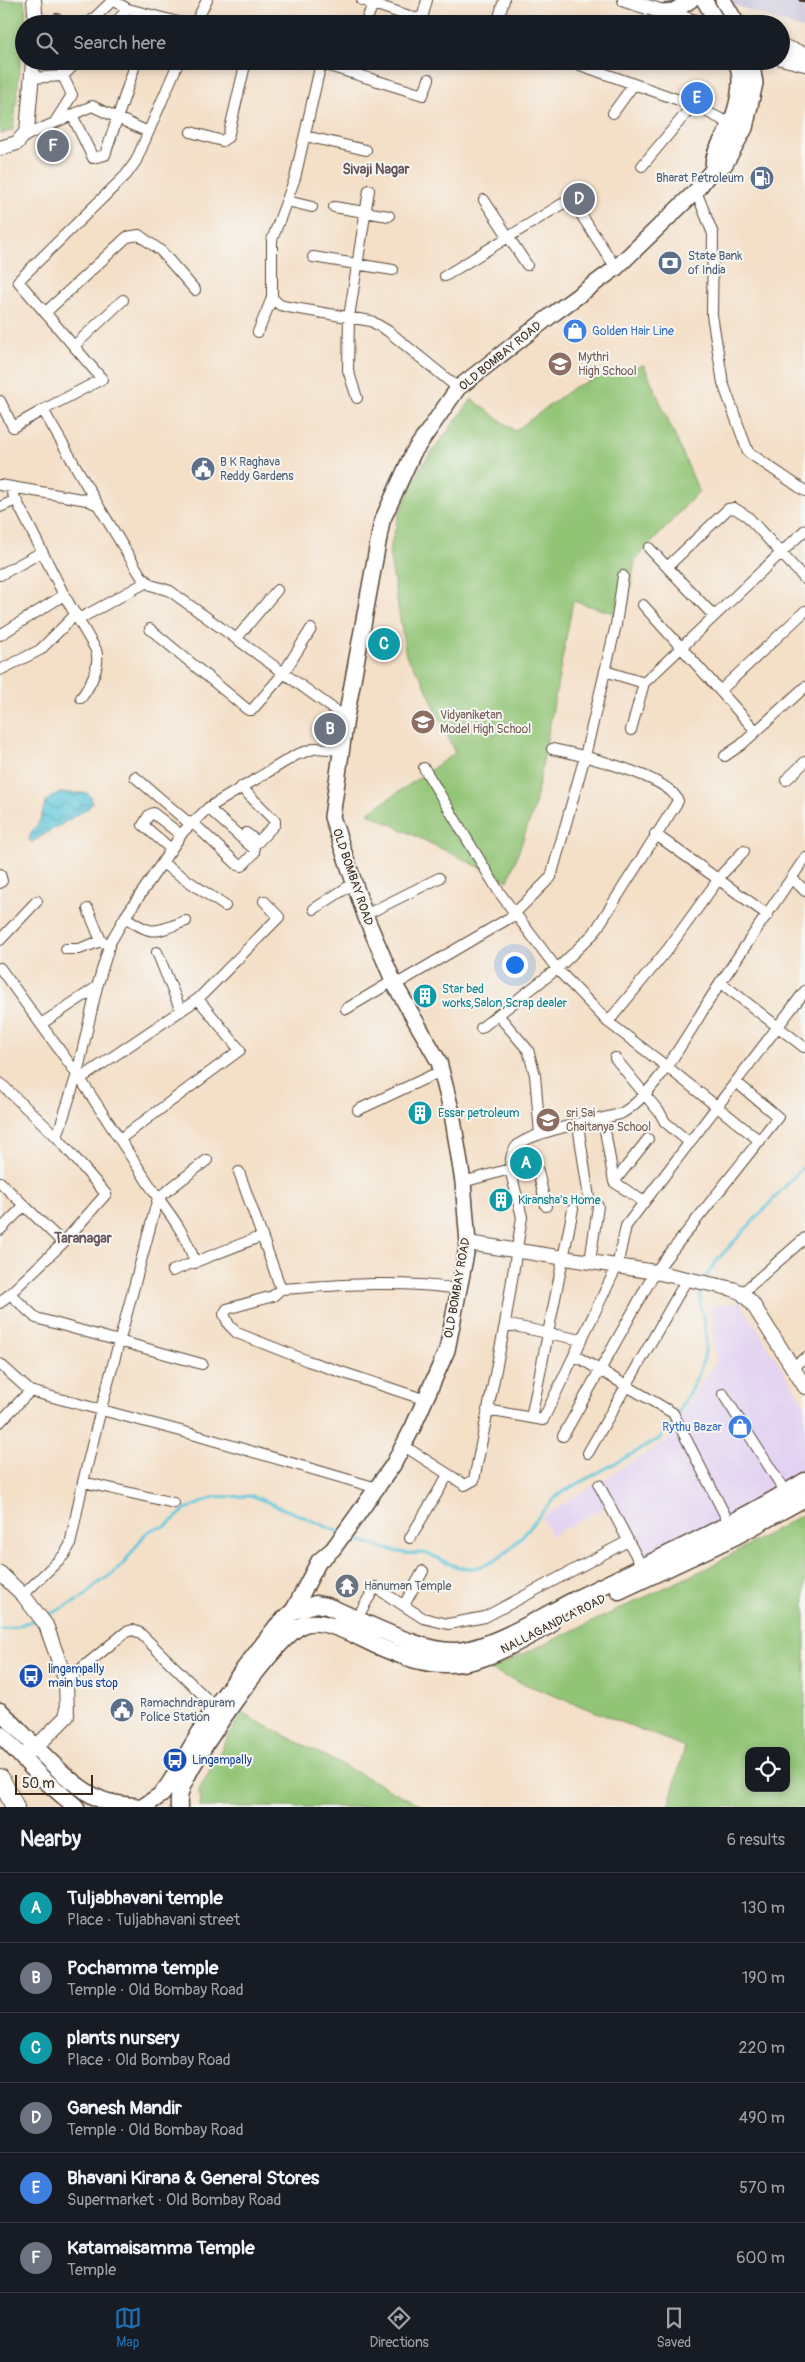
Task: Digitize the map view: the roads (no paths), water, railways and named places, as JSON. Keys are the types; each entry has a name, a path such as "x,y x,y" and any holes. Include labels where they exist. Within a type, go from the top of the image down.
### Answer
{"highway":[{"path":"0,1778 15,1807"}],"main road":[{"path":"663,12 674,11 691,0"},
{"path":"704,0 713,15"},
{"path":"723,0 732,15"},
{"name":"OLD BOMBAY ROAD","path":"713,169 712,157 730,124 741,81 738,70"},
{"name":"OLD BOMBAY ROAD","path":"300,1609 332,1557 339,1540 377,1488 404,1446 426,1400 447,1350 468,1243 463,1182 452,1113 439,1062 394,983 365,915 332,817 346,718 382,521 413,453 458,388 616,268 696,191 713,169 725,164 745,128 755,83 753,70"},
{"name":"NALLAGANDLA ROAD","path":"300,1609 316,1604 327,1606 431,1648 481,1652 730,1523 805,1481"},
{"name":"NALLAGANDLA ROAD","path":"284,1629 305,1624 331,1626 409,1658 432,1663 449,1664 587,1606 736,1536 805,1498"},
{"path":"143,1807 162,1794 214,1707 300,1609"},
{"path":"179,1807 180,1792 186,1778 216,1728 278,1645 284,1629"},
{"path":"0,1711 28,1752 76,1807"},
{"path":"0,1734 107,1802 143,1807 152,1805 164,1807"}],"street":[{"path":"34,0 35,15"},
{"path":"200,15 207,0"},
{"path":"362,0 406,15"},
{"path":"423,15 427,0"},
{"path":"500,15 504,0"},
{"path":"625,0 672,15"},
{"path":"97,15 112,1 128,9 151,15"},
{"path":"368,15 372,4"},
{"path":"122,15 128,9"},
{"path":"790,49 805,54"},
{"path":"790,60 805,64"},
{"path":"23,137 28,125 32,70"},
{"path":"55,122 71,97 63,70"},
{"path":"31,78 63,76 69,70"},
{"path":"72,115 93,158 105,155 133,70"},
{"path":"0,401 13,427 102,379 18,281 126,175 136,161 175,70"},
{"path":"191,132 222,140 228,138 244,70"},
{"path":"258,332 272,298 272,240 295,178 316,70"},
{"path":"359,70 423,95 429,79"},
{"path":"594,70 693,104 730,124 745,128"},
{"path":"613,113 634,84"},
{"path":"642,166 693,104"},
{"path":"0,148 17,143 23,137 92,106 118,116 148,132"},
{"path":"304,136 366,150"},
{"path":"357,398 348,370 349,317 369,190"},
{"path":"696,191 713,234 712,315 723,383 744,444 748,452 805,490"},
{"path":"484,200 527,265"},
{"path":"287,201 312,207"},
{"path":"445,276 562,204 568,203 578,210 616,268"},
{"path":"334,207 389,216"},
{"path":"46,312 127,237 139,235 148,239 161,251 195,290"},
{"path":"313,257 393,270"},
{"path":"272,298 280,305 288,307 371,321 378,324 458,388"},
{"path":"74,346 123,300"},
{"path":"44,410 98,505 147,582 170,591 346,718"},
{"path":"5,486 86,500 98,505"},
{"path":"5,486 16,500 64,596 78,616 98,654 91,680 81,698"},
{"path":"0,507 16,500"},
{"path":"667,567 723,513 734,508 747,516 805,579"},
{"path":"631,730 644,684 805,530"},
{"path":"649,548 714,616"},
{"path":"0,574 42,552"},
{"path":"346,1009 501,923 551,877 585,756 616,625 623,576"},
{"path":"0,670 40,650 78,616 147,582"},
{"path":"236,639 276,590"},
{"path":"0,635 64,596"},
{"path":"643,605 756,731"},
{"path":"720,691 805,611"},
{"path":"150,629 248,710 255,708 284,674 311,629"},
{"path":"605,671 644,684"},
{"path":"725,756 805,688"},
{"path":"57,1137 78,1076 106,944 181,835 191,823 211,806 296,755 316,748 341,750"},
{"path":"481,1028 557,969 594,933 655,834 678,801 673,792 665,786 630,770 552,748"},
{"path":"786,780 804,767"},
{"path":"424,768 499,892 557,969 608,1022 718,1106 760,1141"},
{"path":"135,777 191,823 238,866 242,866 254,852 254,849 211,806"},
{"path":"211,806 258,842 275,824 275,821 241,787"},
{"path":"171,849 143,825 143,822 153,813 181,835"},
{"path":"655,834 768,915"},
{"path":"608,1022 668,948 732,862 744,851"},
{"path":"404,1446 465,1485 474,1480 506,1324 522,1217 510,1169 510,1158 515,1147 531,1136 602,1119 628,1110 644,1096 805,858"},
{"path":"162,863 225,906"},
{"path":"0,874 2,881 0,883"},
{"path":"365,915 438,878"},
{"path":"792,878 805,891"},
{"path":"314,909 354,883"},
{"path":"0,940 37,901"},
{"path":"78,1076 198,999 279,917 264,902"},
{"path":"88,909 106,944"},
{"path":"125,917 144,930 153,932 186,921"},
{"path":"66,949 106,944"},
{"path":"157,952 181,1011"},
{"path":"0,968 78,1076 158,1198 180,1227 196,1263"},
{"path":"720,982 804,1047"},
{"path":"41,1024 97,987"},
{"path":"487,1410 543,1420 616,1266 626,1226 805,991"},
{"path":"120,1139 240,1050 198,999"},
{"path":"498,1015 528,1050 535,1075 540,1134"},
{"path":"615,1058 665,1122 690,1143"},
{"path":"358,1110 441,1071"},
{"path":"563,1436 655,1272 779,1116 736,1082"},
{"path":"0,1083 57,1137 105,1190 106,1194 63,1243 0,1303"},
{"path":"602,1119 614,1182 644,1202"},
{"path":"578,1125 589,1198"},
{"path":"614,1182 648,1139"},
{"path":"25,1598 64,1555 70,1544 82,1482 158,1198 207,1160"},
{"path":"463,1182 510,1169 538,1171 546,1206"},
{"path":"239,1172 281,1289"},
{"path":"0,1182 63,1243"},
{"path":"0,1230 24,1206"},
{"path":"590,1262 598,1206"},
{"path":"531,1418 573,1209"},
{"path":"172,1271 262,1236"},
{"path":"742,1293 805,1238"},
{"path":"468,1243 655,1272 733,1289 742,1293 752,1303 798,1370 805,1388"},
{"path":"588,1453 690,1280"},
{"path":"426,1400 308,1361 237,1333 229,1325 224,1314 227,1309 273,1296 281,1289 343,1285 431,1285 459,1289"},
{"path":"10,1294 36,1318 202,1364"},
{"path":"506,1324 581,1340"},
{"path":"574,1355 669,1409 730,1523"},
{"path":"798,1370 805,1358"},
{"path":"0,1364 30,1391 101,1409 377,1488"},
{"path":"0,1422 30,1391"},
{"path":"723,1394 786,1493"},
{"path":"410,1538 448,1475"},
{"path":"82,1482 174,1503"},
{"path":"599,1485 642,1567"},
{"path":"357,1618 375,1587 423,1618 448,1624 485,1617 628,1541"},
{"path":"404,1606 423,1571"},
{"path":"0,1573 25,1598 46,1625 66,1682 67,1716 28,1752"},
{"path":"66,1682 126,1632 133,1630 140,1633 214,1707"}],"water":[{"path":"60,793 87,793 91,797 92,803 88,808 32,842 29,840 30,837 40,820 47,800"}],"waterway":[{"path":"705,1278 719,1258 805,1165"},
{"path":"677,1414 700,1369 705,1350 706,1333 700,1300 702,1286"},
{"path":"347,1536 398,1552 428,1554 458,1567 479,1567 493,1562 506,1553 559,1494 659,1439 674,1420"},
{"path":"44,1617 81,1599 100,1582 114,1573 124,1563 145,1534 153,1529 166,1526 185,1510 214,1497 253,1496 339,1532"},
{"path":"0,1629 10,1628 38,1619"}],"railway":[{"path":"800,0 805,1"}],"place":[{"name":"Bhavani Kirana & General Stores","path":"697,98"},
{"name":"Katamaisamma Temple","path":"53,146"},
{"name":"Bharat Petroleum","path":"762,178"},
{"name":"Ganesh Mandir","path":"579,199"},
{"name":"State Bank of India","path":"670,263"},
{"name":"Golden Hair Line","path":"575,331"},
{"name":"Mythri High School","path":"560,364"},
{"name":"B K Raghava Reddy Gardens","path":"203,469"},
{"name":"plants nursery","path":"384,644"},
{"name":"Vidyaniketan Model High School","path":"423,722"},
{"name":"Pochamma temple","path":"330,729"},
{"name":"Star bed works,Salon,Scrap dealer","path":"425,996"},
{"name":"Essar petroleum","path":"420,1113"},
{"name":"sri Sai Chaitanya School","path":"548,1120"},
{"name":"Tuljabhavani temple","path":"526,1163"},
{"name":"Kiransha's Home","path":"501,1200"},
{"name":"Rythu Bazar","path":"740,1427"},
{"name":"Hanuman Temple","path":"347,1586"},
{"name":"lingampally main bus stop","path":"31,1676"},
{"name":"Ramachndrapuram Police Station","path":"122,1710"},
{"name":"Lingampally","path":"175,1760"}],"district":[{"name":"Sivaji Nagar","path":"376,169"},
{"name":"Taranagar","path":"83,1238"}]}
